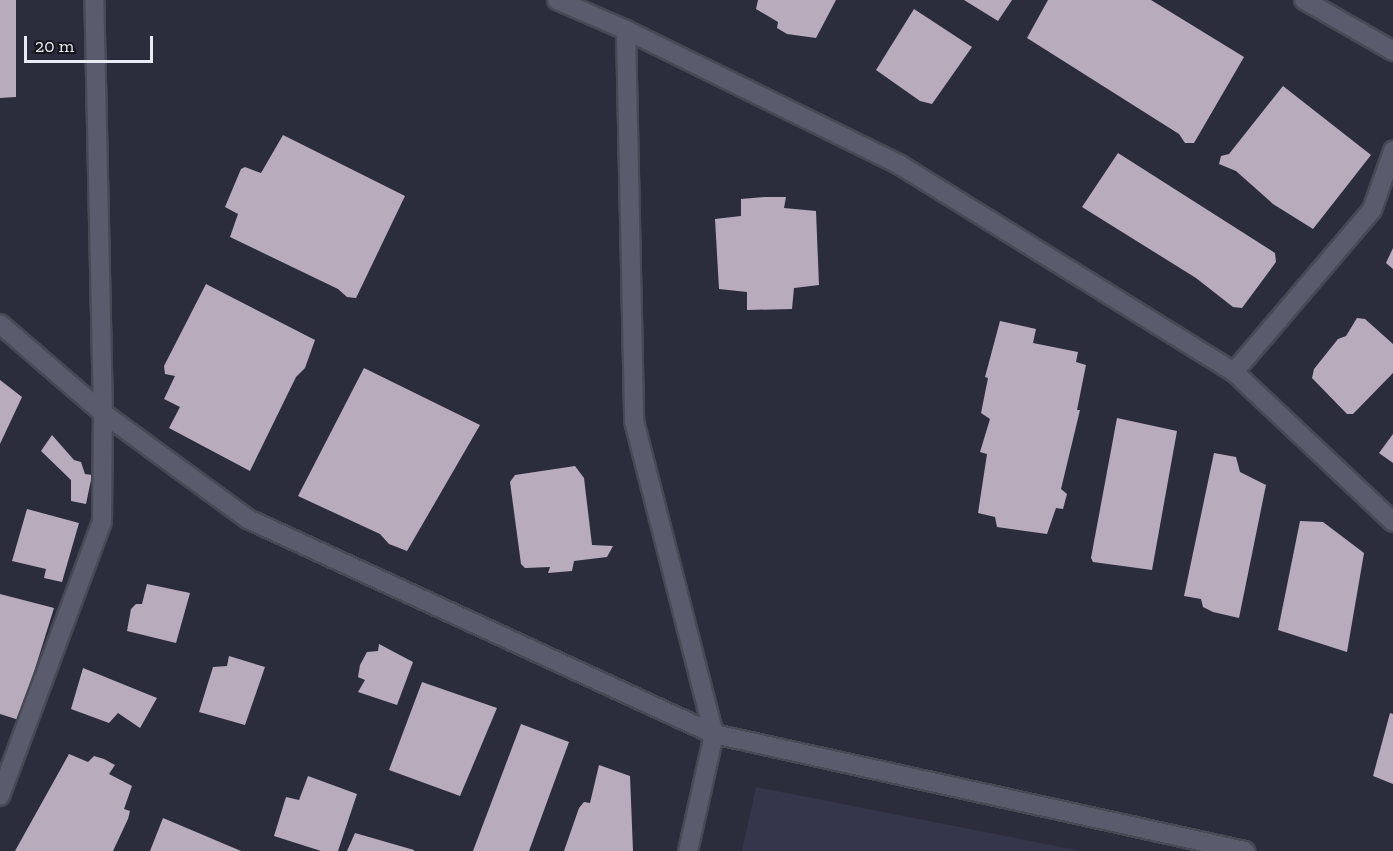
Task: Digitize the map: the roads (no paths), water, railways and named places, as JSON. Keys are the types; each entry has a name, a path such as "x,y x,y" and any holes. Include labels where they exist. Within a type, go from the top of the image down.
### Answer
{"street":[{"path":"0,796 102,522 103,413 94,0"},
{"path":"557,0 626,30 900,165 1234,372 1393,522"},
{"path":"1304,0 1393,51"},
{"path":"626,30 634,422 714,734 688,851"},
{"path":"1234,372 1372,210 1393,151"},
{"path":"0,324 103,413 248,519 714,734 1245,851"}]}
